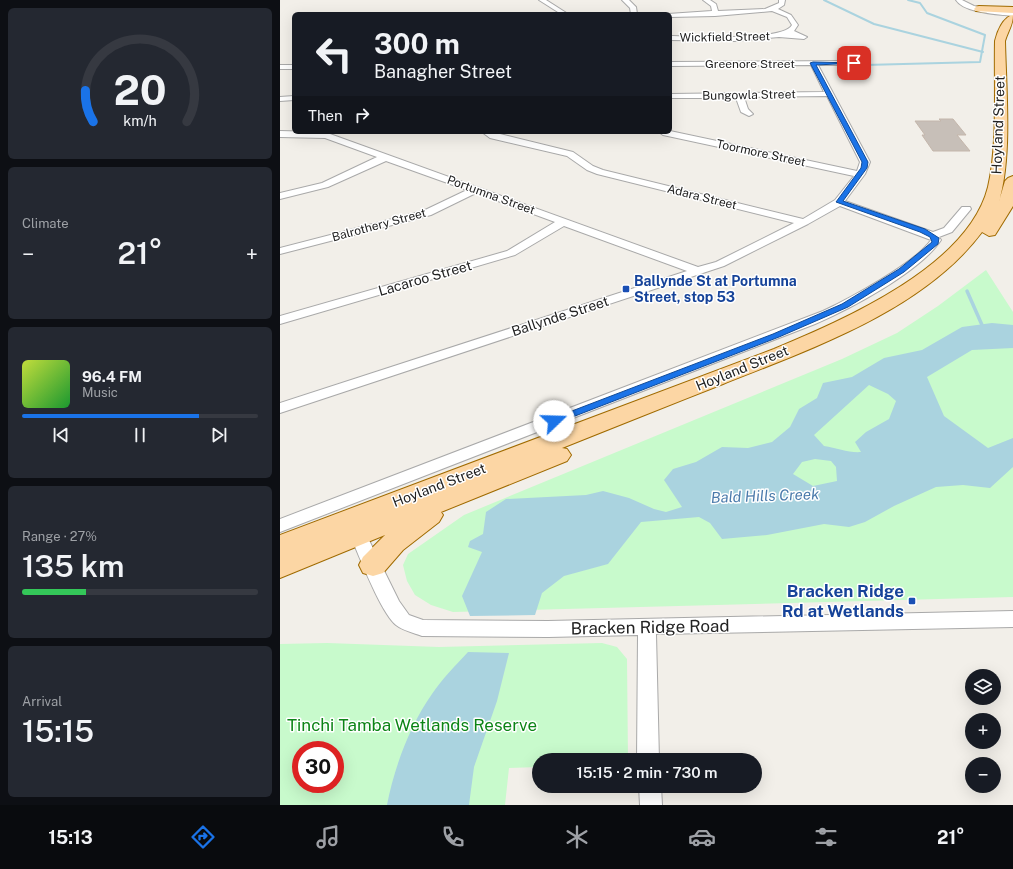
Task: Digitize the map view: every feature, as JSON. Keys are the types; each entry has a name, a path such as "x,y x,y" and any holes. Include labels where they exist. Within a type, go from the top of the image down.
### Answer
{"main road":[{"path":"979,9 1009,16"},
{"name":"Hoyland Street","path":"280,567 355,527 574,435 790,350 859,318 888,302 929,274 962,244 977,226 988,209 995,189 999,164 1000,41 1009,16"},
{"name":"Hoyland Street","path":"280,546 436,505 804,357 864,330 888,317 942,281 971,253 997,221 1011,196 1013,181"},
{"path":"373,565 394,543 429,516 436,505"}],"street":[{"path":"542,0 562,12"},
{"path":"625,0 633,7 634,12"},
{"path":"706,0 714,5 715,14"},
{"path":"672,15 773,10 782,4 782,0"},
{"path":"959,0 964,5 1009,16"},
{"name":"Wickfield Street","path":"773,10 789,16 795,25 791,32"},
{"name":"Wickfield Street","path":"672,38 763,37 791,32 804,37 781,35"},
{"path":"813,63 865,162 864,168 860,174"},
{"name":"Greenore Street","path":"672,64 854,63"},
{"path":"280,67 292,67"},
{"name":"Bungowla Street","path":"672,96 828,94"},
{"path":"739,95 744,110 749,114"},
{"path":"280,99 292,98"},
{"name":"Portumna Street","path":"280,134 327,136 698,271"},
{"name":"Adara Street","path":"490,134 570,154 590,168 600,172 804,222"},
{"name":"Toormore Street","path":"672,134 860,174"},
{"path":"280,196 325,185 386,157"},
{"name":"Ballynde Street","path":"280,408 720,264 804,222 839,202 860,174"},
{"name":"Balrothery Street","path":"280,251 427,213 475,190"},
{"path":"839,202 933,236 948,230 966,209"},
{"name":"Lacaroo Street","path":"280,320 511,253 563,222"},
{"name":"Hoyland Street","path":"280,526 769,338 845,305 901,270 928,250 936,243 933,236"},
{"name":"Bracken Ridge Road","path":"355,527 397,614 403,620 422,628 548,629 1013,619"},
{"path":"647,626 648,753"},
{"path":"650,793 651,805"}],"green space":[{"path":"986,270 1013,312 1013,597 453,612 431,605 415,595 407,581 403,565 408,554 464,515 842,359 897,333 938,306"},
{"name":"Tinchi Tamba Wetlands Reserve","path":"327,643 439,647 602,643 617,647 627,659 628,753 532,753 532,767 509,768 505,805 280,805 280,644"}],"water":[{"path":"992,323 1013,325 1013,348 972,350 927,377 944,416 988,448 1013,438 1013,467 990,488 963,485 936,487 894,506 865,522 849,527 824,524 767,535 722,539 710,523 699,517 641,522 608,564 564,576 542,593 535,615 470,616 462,596 482,552 468,547 470,541 483,534 486,512 506,499 586,495 603,491 629,498 654,509 666,512 682,507 664,480 673,469 696,462 722,447 748,448 772,442 790,427 799,409 817,398 823,383 852,377 884,358 922,350 962,327","holes":["869,385 888,394 896,401 889,419 866,432 855,442 861,452 847,451 824,446 814,435","815,459 831,461 836,467 837,481 813,486 793,474 802,462"]},
{"path":"468,652 509,653 497,701 474,767 469,805 387,805 394,776 404,747 417,719 436,688"}],"building":[{"path":"939,119 953,119 966,135 957,135 970,151 933,151 922,135 925,135 915,121 941,121"}],"waterway":[{"path":"824,0 874,24 982,52"},
{"name":"Bald Hills Creek","path":"908,0 920,3 927,13 985,35 982,52"},
{"path":"865,65 980,62 982,52"},
{"path":"967,291 982,325"}],"place":[{"name":"Ballynde St at Portumna Street, stop 53","path":"626,289"},
{"name":"Bracken Ridge Rd at Wetlands","path":"912,601"}],"route":[{"path":"554,421 776,336 845,305 901,270 936,243 933,236 923,231 839,202 864,168 865,162 813,63 854,63"}]}
